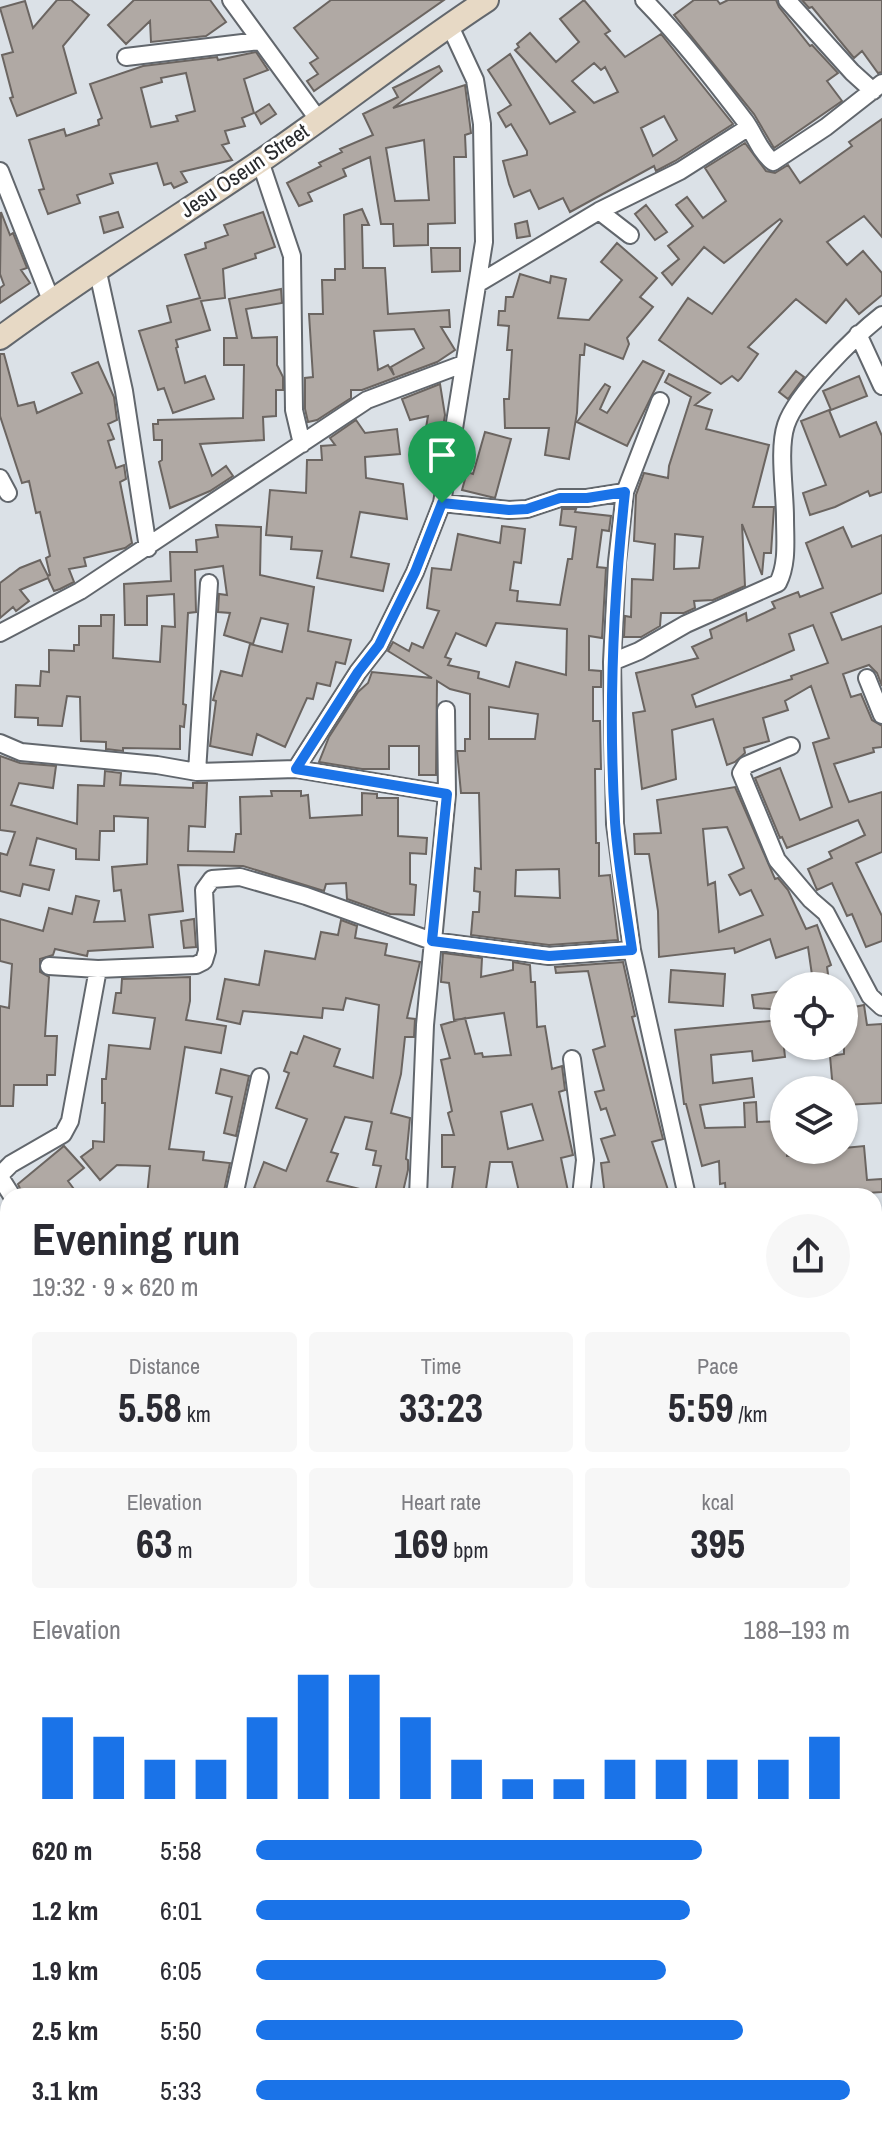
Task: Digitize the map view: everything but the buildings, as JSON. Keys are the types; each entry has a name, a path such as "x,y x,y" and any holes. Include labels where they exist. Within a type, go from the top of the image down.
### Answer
{"main road":[{"name":"Jesu Oseun Street","path":"0,338 97,268 260,161 474,3"}],"street":[{"path":"231,0 318,119"},
{"path":"644,0 683,41 773,162 878,87 852,72 787,0"},
{"path":"296,769 358,672 379,645 415,572 442,503 484,242 482,124 475,80 449,24"},
{"path":"126,57 259,41"},
{"path":"479,283 599,211 680,171 749,127"},
{"path":"260,161 292,256 294,410 302,444"},
{"path":"0,171 51,300"},
{"path":"599,211 630,235"},
{"path":"97,268 124,391 148,548"},
{"path":"612,662 639,651 686,624 778,583 785,559 785,426 795,409 858,334 882,315"},
{"path":"858,334 882,386"},
{"path":"0,633 80,591 148,548 367,400 463,364"},
{"path":"660,401 625,492 617,562 612,662 615,824 632,950 685,1188"},
{"path":"442,503 527,509 560,498 587,498 625,492"},
{"path":"197,772 209,583"},
{"path":"867,678 882,715"},
{"path":"418,1188 432,941 447,794 446,710"},
{"path":"0,743 21,752 157,765 197,772 296,769 447,794"},
{"path":"791,746 746,765 741,773 777,860 826,913 870,996 882,1007"},
{"path":"49,966 98,969 196,965 204,961 207,951 204,890 212,879 240,877 306,896 432,941 549,956 632,950"},
{"path":"0,1176 11,1164 63,1134 70,1121 98,969"},
{"path":"572,1059 585,1160 582,1188"},
{"path":"236,1188 260,1077"}],"route":[{"path":"625,492 617,562 612,662 615,824 632,950 549,956 432,941 447,794 296,769 358,672 379,645 415,572 442,503 527,509 560,498 587,498 625,492"}]}
